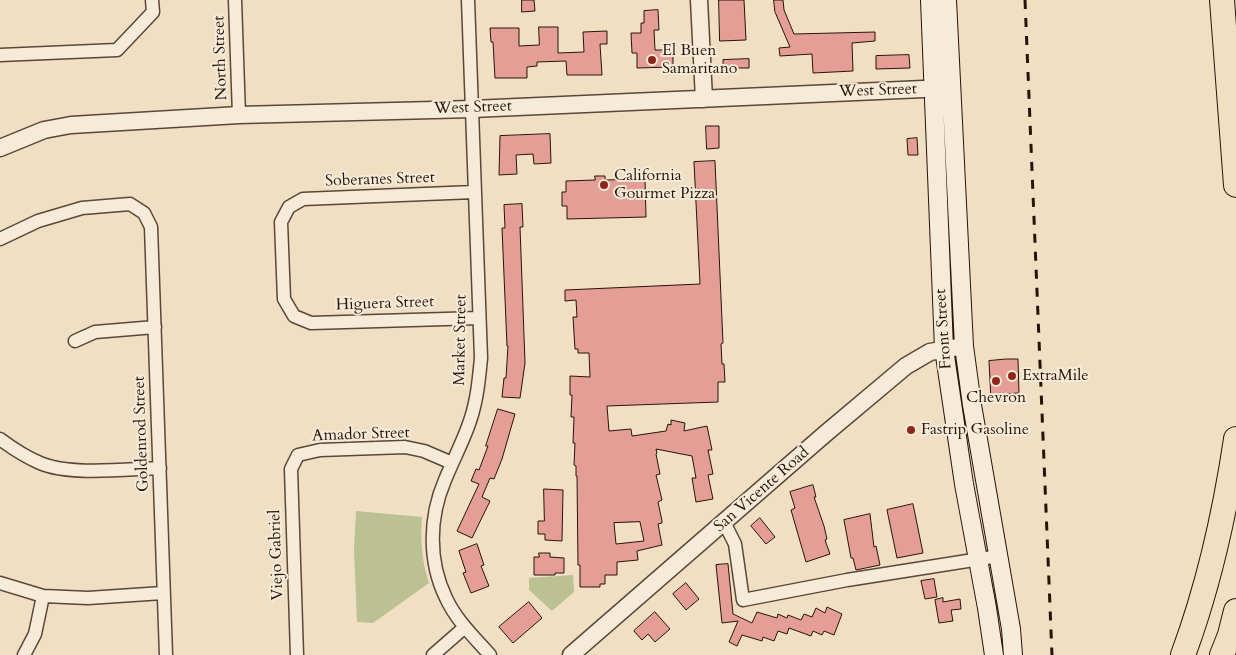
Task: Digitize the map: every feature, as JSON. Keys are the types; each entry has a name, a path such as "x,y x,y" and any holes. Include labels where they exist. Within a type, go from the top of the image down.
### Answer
{"highway":[{"path":"1222,0 1236,185"},
{"path":"1183,655 1202,600 1221,526 1236,439"},
{"path":"1222,655 1230,636 1236,610"}],"main road":[{"name":"Front Street","path":"930,0 942,89 964,346 972,405 1011,629 1013,655"},
{"name":"Front Street","path":"947,0 942,89 944,349 964,484 988,608 994,655"}],"street":[{"path":"0,55 117,50 152,12 152,0"},
{"name":"North Street","path":"235,0 239,115"},
{"name":"Market Street","path":"468,0 481,358 475,403 465,436 438,496 432,540 441,586 453,611 490,655"},
{"path":"699,0 704,99"},
{"name":"West Street","path":"0,148 44,130 71,124 239,115 472,109 942,89"},
{"name":"Soberanes Street","path":"294,316 284,299 281,222 289,207 303,199 474,192"},
{"name":"Goldenrod Street","path":"0,239 38,221 82,208 130,204 144,213 151,227 166,655"},
{"name":"Higuera Street","path":"294,316 311,323 479,318"},
{"path":"75,341 95,332 155,327"},
{"name":"San Vicente Road","path":"571,655 906,366 930,352 964,346"},
{"path":"0,439 42,464 78,470 160,468"},
{"name":"Amador Street","path":"298,455 320,450 404,447 424,451 452,463"},
{"name":"Viejo Gabriel","path":"297,655 291,469 298,455"},
{"path":"724,522 735,544 743,600 846,580 999,556"},
{"path":"0,584 43,596 88,598 163,594"},
{"path":"24,655 35,634 43,596"},
{"path":"433,655 465,627"}],"green space":[{"path":"356,511 422,517 422,551 429,583 373,623 357,622 354,550"},
{"path":"573,575 574,592 552,611 529,590 529,578"}],"building":[{"path":"522,0 534,0 535,11 522,12"},
{"path":"719,0 744,0 746,40 720,41"},
{"path":"774,0 783,0 784,10 794,34 875,32 875,41 852,43 853,71 813,73 812,54 780,56 779,48 790,47 775,12"},
{"path":"658,10 659,30 654,30 655,50 673,50 673,67 637,68 637,53 632,53 631,33 641,33 641,23 644,23 644,11"},
{"path":"539,27 558,27 558,53 584,52 583,32 607,31 607,44 600,44 602,75 567,75 566,61 537,62 537,66 527,67 527,78 495,78 493,42 491,42 490,28 519,28 519,46 539,45"},
{"path":"909,55 910,68 876,69 876,56"},
{"path":"749,59 749,68 723,68 723,60"},
{"path":"706,126 719,126 719,148 707,149"},
{"path":"550,134 551,163 534,164 533,154 516,155 517,174 499,175 500,136"},
{"path":"917,138 918,155 908,155 907,139"},
{"path":"715,161 723,343 721,344 725,382 718,382 718,402 607,406 609,431 631,429 632,436 666,431 668,424 671,425 671,420 685,423 684,431 707,426 712,450 708,450 713,474 708,475 713,499 696,502 692,478 696,478 692,456 656,449 660,474 656,475 662,500 658,502 662,523 658,524 662,545 637,551 638,560 617,562 617,575 605,575 605,584 600,584 600,587 580,587 577,476 576,466 574,465 574,417 571,417 572,395 570,395 570,376 590,377 589,353 578,353 578,349 575,349 573,317 577,317 576,300 565,301 565,290 700,284 694,162","holes":["640,522 644,541 616,544 614,523"]},
{"path":"595,176 605,176 605,180 645,179 646,217 567,219 567,206 562,206 562,192 566,192 566,181 595,180"},
{"path":"522,204 523,227 520,227 525,363 520,398 502,397 504,378 506,378 508,346 502,228 505,228 504,205"},
{"path":"1018,359 1019,393 1003,394 1004,400 991,401 989,361"},
{"path":"498,409 515,414 502,459 494,479 490,478 482,497 490,501 472,538 457,531 479,484 471,481 476,469 479,470 488,446 486,446"},
{"path":"813,485 816,497 814,497 824,526 827,539 825,540 830,554 806,562 791,510 795,508 790,492"},
{"path":"544,489 563,490 562,541 545,540 545,534 538,534 538,521 544,521"},
{"path":"913,504 923,553 897,558 887,510"},
{"path":"870,514 874,547 876,546 880,565 856,570 853,558 851,558 844,520"},
{"path":"760,518 775,537 766,544 751,526"},
{"path":"477,544 484,565 481,566 489,586 471,593 463,573 466,572 459,551"},
{"path":"539,553 550,553 550,557 564,558 564,573 534,575 534,557 539,557"},
{"path":"728,564 733,614 752,623 757,612 777,618 778,614 787,618 788,615 801,620 804,614 812,617 816,608 825,613 827,607 842,614 834,635 824,631 822,635 813,631 811,636 789,628 787,634 778,631 774,641 763,637 762,641 742,635 737,646 729,642 738,621 722,623 716,565"},
{"path":"934,579 937,597 925,599 921,581"},
{"path":"686,583 699,599 686,610 673,594"},
{"path":"943,598 943,602 960,599 961,609 951,610 953,621 939,623 935,600"},
{"path":"529,602 542,618 513,643 499,627"},
{"path":"655,612 670,629 655,642 648,634 642,640 634,631"}],"railway":[{"path":"1025,0 1052,655"}],"place":[{"name":"El Buen Samaritano","path":"652,60"},
{"name":"California Gourmet Pizza","path":"604,185"},
{"name":"ExtraMile","path":"1012,376"},
{"name":"Chevron","path":"996,381"},
{"name":"Fastrip Gasoline","path":"911,430"}]}
